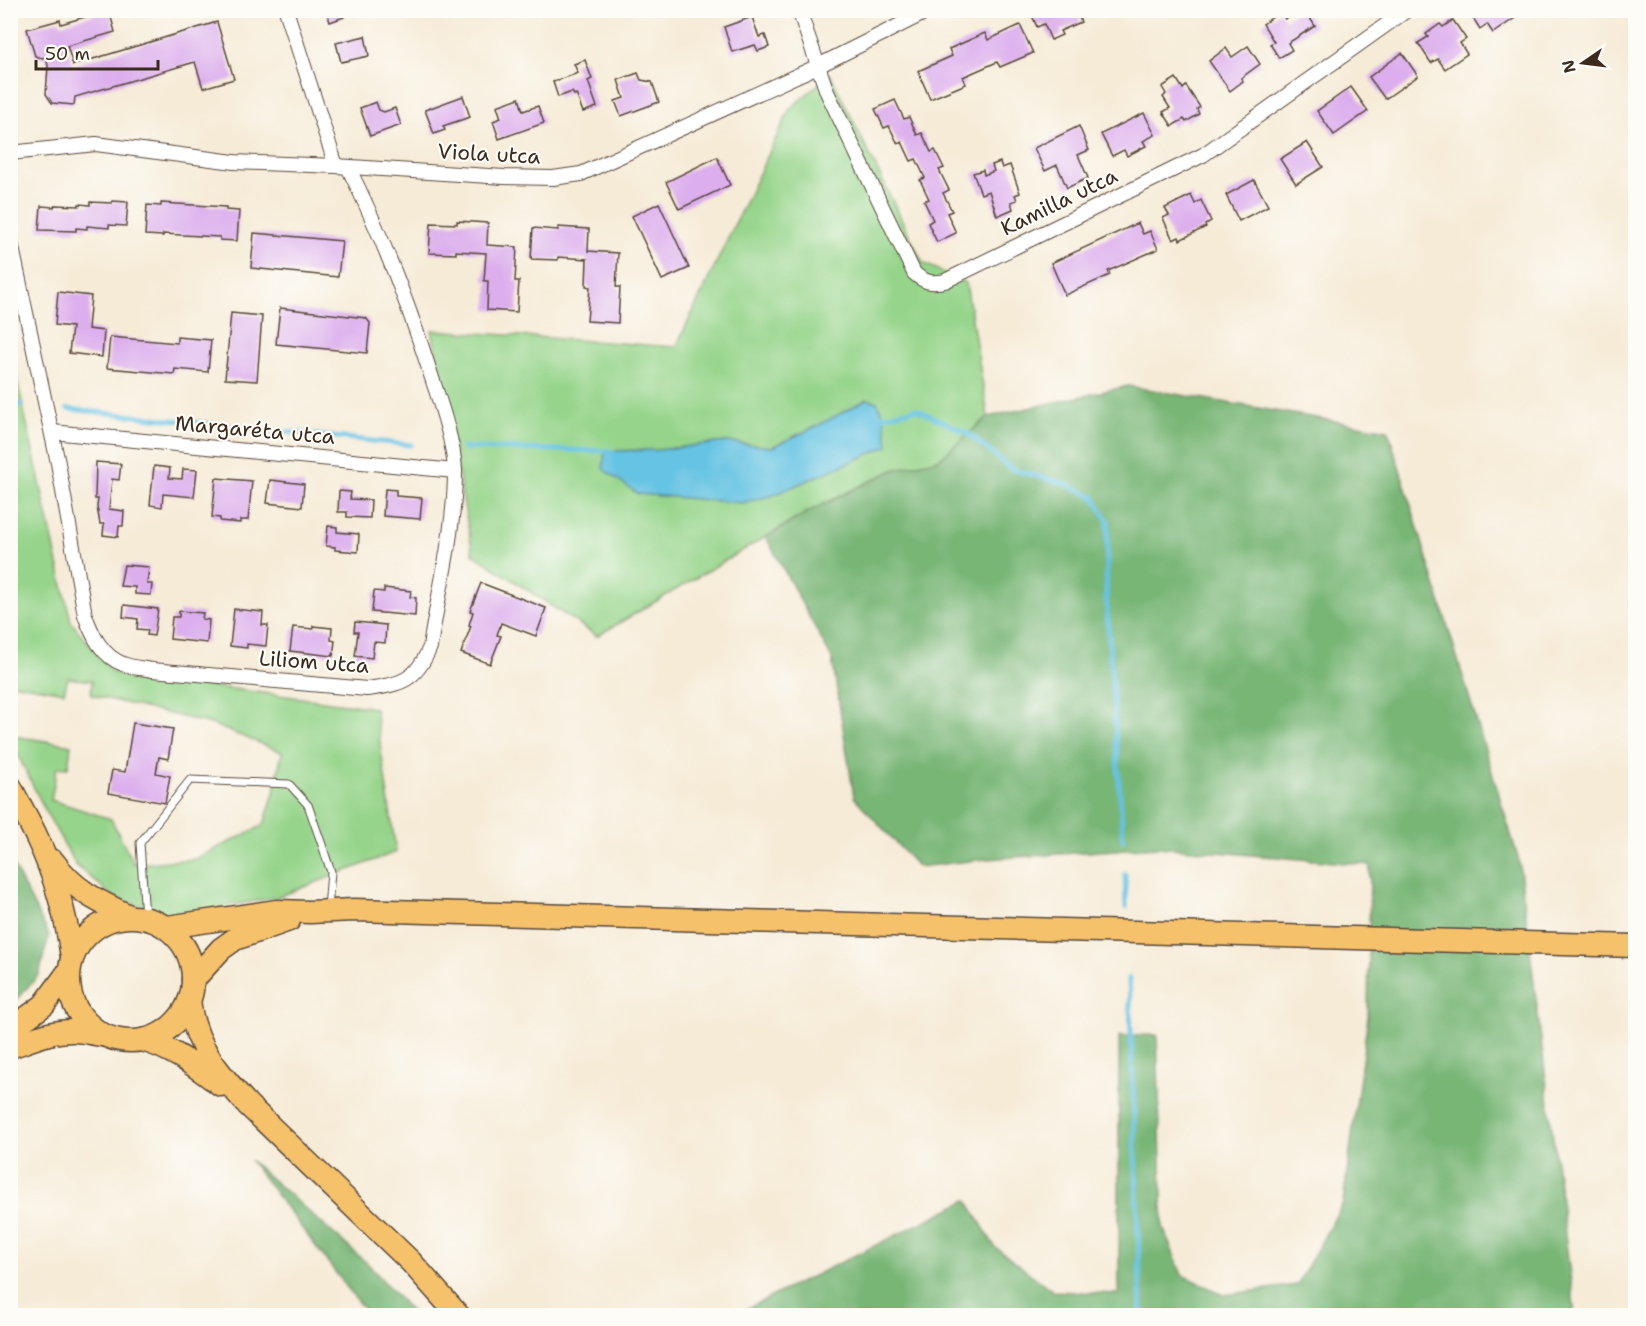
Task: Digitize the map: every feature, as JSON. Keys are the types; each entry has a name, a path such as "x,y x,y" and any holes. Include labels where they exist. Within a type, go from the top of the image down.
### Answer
{"main road":[{"path":"10,786 38,840 66,914 71,964 69,988 75,1005 90,1026 105,1036"},
{"path":"38,840 71,884 89,896 167,927 175,934 187,950 193,970 192,1020 201,1043 225,1079 248,1105 411,1262 459,1316"},
{"path":"167,927 277,911 425,911 1635,946"},
{"path":"10,1047 38,1037 74,1031 123,1041 151,1038 167,1030 181,1017 191,990 221,949 235,939 319,911"},
{"path":"10,1030 44,1005 71,964 80,942 91,930 112,919 137,917"},
{"path":"142,1040 174,1052 248,1105"}],"street":[{"name":"Liliom utca","path":"10,238 52,432 86,615 93,638 123,664 152,670 367,689 390,686 413,675 422,666 430,647 454,508 455,471 444,415 417,330 370,212 342,166 286,10"},
{"path":"799,10 818,66"},
{"name":"Viola utca","path":"10,153 96,144 234,162 342,166 504,177 553,178 581,174 818,66 930,10"},
{"name":"Kamilla utca","path":"818,66 827,92 914,273 922,281 933,283 945,281 1203,155 1407,10"},
{"name":"Margaréta utca","path":"52,432 455,471"}],"lane":[{"path":"137,917 140,843 190,780 290,784 308,806 331,872 319,911"}],"green space":[{"path":"830,74 923,263 966,283 988,417 939,459 893,470 808,512 597,636 473,554 432,330 676,347 790,109","holes":["817,426 742,503 606,451 658,450 726,442 772,447"]},
{"path":"10,348 71,622 113,673 375,708 396,852 275,898 169,916 114,897 76,865 46,812 11,741 11,727 14,736 71,745 68,768 57,767 51,800 111,819 134,864 195,859 264,825 274,793 282,752 211,724 91,695 92,681 68,678 64,692 11,683"},
{"path":"1128,386 1388,430 1519,861 1575,1315 732,1316 967,1200 995,1247 1053,1291 1119,1294 1119,1036 1157,1035 1163,1227 1182,1275 1224,1295 1297,1285 1343,1203 1368,1016 1370,865 1158,847 987,859 918,867 854,797 832,659 766,537 808,512 893,470 939,459 988,417"},
{"path":"11,861 49,935 39,975 11,1005"},
{"path":"250,1160 369,1265 414,1315 368,1315"}],"water":[{"path":"867,399 877,402 884,416 888,446 771,496 742,503 638,494 603,469 605,451 658,450 726,442 772,447"}],"building":[{"path":"109,10 115,32 67,46 73,65 217,22 234,79 203,88 195,62 75,97 74,105 52,103 46,94 48,66 46,57 35,56 27,29 60,20 61,24"},
{"path":"326,10 342,10 344,17 330,22"},
{"path":"1037,10 1076,10 1081,22 1060,31 1062,35 1051,40 1044,24 1037,27 1031,13"},
{"path":"1299,10 1305,10 1315,26 1288,43 1292,50 1279,58 1270,44 1274,42 1263,24 1280,12 1285,19"},
{"path":"1468,10 1510,10 1515,18 1493,33 1487,24 1480,29"},
{"path":"752,17 759,37 765,35 769,47 758,51 755,45 732,52 724,27"},
{"path":"1453,20 1466,39 1460,43 1467,54 1445,69 1438,59 1431,63 1418,43 1428,37 1426,34 1440,24 1443,27"},
{"path":"1020,25 1033,53 1000,67 997,62 963,77 966,84 930,99 918,71 952,56 949,49 985,33 988,40"},
{"path":"365,36 369,56 341,62 336,43"},
{"path":"1248,46 1260,64 1241,78 1243,81 1230,91 1209,61 1226,48 1232,57"},
{"path":"1402,53 1418,76 1385,99 1369,77"},
{"path":"585,60 592,79 588,81 597,107 583,112 576,94 572,92 558,97 553,82 578,73 574,64"},
{"path":"638,73 641,80 652,82 659,102 621,116 615,101 624,98 618,80"},
{"path":"1176,78 1183,89 1186,86 1200,107 1197,109 1199,114 1186,122 1184,119 1172,126 1163,112 1170,108 1163,97 1166,94 1162,87"},
{"path":"1351,87 1368,111 1334,135 1317,111"},
{"path":"463,96 470,117 443,126 445,130 434,134 425,110"},
{"path":"519,98 523,111 538,106 544,123 499,139 493,121 501,118 497,106"},
{"path":"895,100 904,119 909,117 917,135 922,133 931,152 935,150 944,168 939,170 949,190 943,193 952,211 947,213 956,233 937,242 928,223 933,220 924,201 929,199 920,180 925,178 916,159 911,161 902,142 898,144 889,126 884,128 875,109"},
{"path":"376,102 379,110 384,112 395,108 401,125 370,136 360,108"},
{"path":"1144,113 1155,135 1143,141 1146,146 1127,156 1124,150 1112,156 1101,134"},
{"path":"1079,126 1089,150 1078,155 1088,178 1067,188 1057,165 1045,171 1034,148"},
{"path":"1307,142 1323,167 1296,184 1280,159"},
{"path":"717,157 730,185 679,209 666,182"},
{"path":"1000,162 1002,168 1010,165 1020,193 1015,195 1017,200 1011,202 1013,209 997,216 989,191 981,194 973,173 983,170 984,175 994,171 992,165"},
{"path":"1254,180 1268,206 1239,221 1226,195"},
{"path":"1191,195 1195,204 1201,200 1211,221 1205,225 1206,227 1180,240 1179,237 1173,240 1163,218 1169,215 1165,208"},
{"path":"112,201 128,202 126,226 109,225 109,228 87,226 87,229 76,228 76,231 39,230 41,206 79,206 79,204 90,205 90,202 112,203"},
{"path":"161,203 226,207 226,210 239,211 237,241 220,240 220,237 145,235 147,205 161,206"},
{"path":"659,203 689,268 662,280 632,216"},
{"path":"457,221 488,223 487,245 517,247 515,281 519,281 517,312 487,310 488,281 484,281 486,253 456,251 456,254 429,253 431,223 457,224"},
{"path":"1138,223 1143,234 1150,231 1158,249 1108,271 1110,275 1065,295 1051,263"},
{"path":"558,227 589,229 588,251 618,253 616,287 620,287 618,323 587,321 590,287 586,286 587,259 558,257 558,260 531,259 533,228 558,230"},
{"path":"254,233 342,241 338,277 251,268"},
{"path":"58,292 91,296 88,329 104,331 102,357 69,353 72,327 55,325"},
{"path":"280,308 366,318 370,323 367,353 276,344"},
{"path":"231,313 262,316 257,381 225,379"},
{"path":"110,337 177,343 177,337 211,340 208,372 175,369 174,374 107,368"},
{"path":"96,462 121,464 119,480 112,479 109,509 124,511 123,526 119,526 118,537 103,535 104,524 100,524 98,499 95,499"},
{"path":"154,466 170,468 169,478 182,479 183,469 197,470 194,497 163,494 162,507 150,505"},
{"path":"216,478 252,481 248,520 240,520 240,523 220,521 220,518 212,517"},
{"path":"270,480 304,484 302,507 267,503"},
{"path":"385,489 396,490 396,496 422,498 420,519 383,516"},
{"path":"339,491 351,492 350,499 371,500 370,518 347,517 347,512 338,512"},
{"path":"328,526 337,527 337,532 359,534 358,552 335,550 335,547 326,546"},
{"path":"124,565 149,567 147,584 152,584 151,595 135,594 135,587 120,586"},
{"path":"481,583 546,608 536,636 501,623 497,635 501,636 490,664 461,653 471,626 469,625 473,612 470,611"},
{"path":"384,588 411,591 410,597 416,598 415,616 372,612 374,591 384,592"},
{"path":"124,605 158,609 154,636 147,635 148,630 137,629 138,619 123,617"},
{"path":"234,609 263,612 262,625 268,625 266,646 247,644 247,648 230,646"},
{"path":"179,611 203,613 202,619 209,620 207,643 170,639 172,617 179,617"},
{"path":"355,622 386,625 385,643 374,642 372,658 355,656 358,632 354,632"},
{"path":"313,626 332,628 331,640 335,641 333,656 290,651 293,627 313,629"},
{"path":"133,723 173,729 168,759 159,757 156,773 170,776 165,803 108,793 112,770 125,772"}],"waterway":[{"path":"10,404 21,405"},
{"path":"68,409 411,445"},
{"path":"878,417 916,409 969,434 1011,469 1063,483 1094,497 1108,521 1106,596 1123,840"},
{"path":"463,448 611,451"},
{"path":"1125,874 1126,907"},
{"path":"1129,978 1141,1316"}]}
